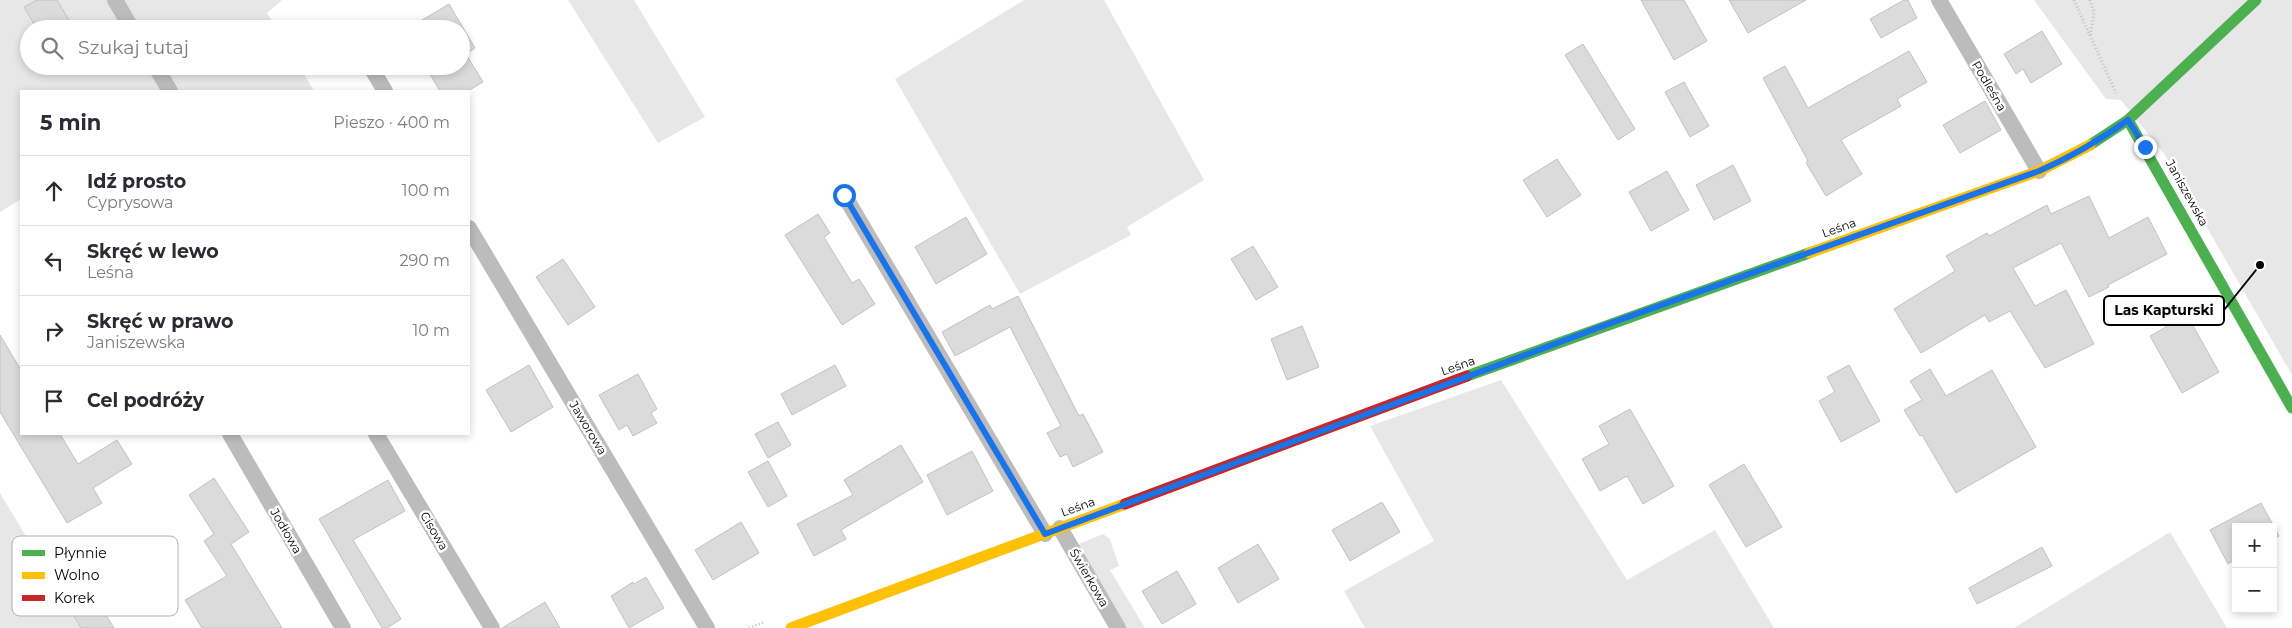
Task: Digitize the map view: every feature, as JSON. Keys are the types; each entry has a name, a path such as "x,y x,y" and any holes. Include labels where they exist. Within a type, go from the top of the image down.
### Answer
{"street":[{"path":"2128,120 2256,0"},
{"name":"Leśna","path":"792,628 1611,323 2039,171 2101,140 2128,120"},
{"name":"Janiszewska","path":"2128,120 2292,408"}],"lane":[{"path":"115,0 127,20"},
{"name":"Podleśna","path":"1940,0 2039,171"},
{"path":"160,75 169,90"},
{"path":"376,75 385,90"},
{"name":"Świerkowa","path":"844,195 1053,531 1118,628"},
{"name":"Jaworowa","path":"470,230 707,628"},
{"name":"Jodłowa","path":"231,435 342,628"},
{"name":"Cisowa","path":"377,435 492,628"}],"path":[{"path":"2074,0 2128,120"},
{"path":"2090,0 2094,13 2090,36"}],"shaded area":[{"path":"0,0 282,0 267,13 271,20 20,20 20,75 304,75 313,90 20,90 20,200 0,212"},
{"path":"568,0 634,0 705,117 658,143"},
{"path":"1024,0 1104,0 1204,180 1127,227 1131,235 1020,294 895,79"},
{"path":"2034,0 2292,0 2292,375 2165,155 2121,100 2106,99"},
{"path":"1501,380 1627,580 1715,530 1774,628 1365,628 1344,591 1434,541 1370,426"},
{"path":"0,493 26,536 12,536 12,616 74,616 81,628 0,628"},
{"path":"2170,532 2227,628 2014,628"},
{"path":"1103,534 1110,539 1119,566 1110,570 1145,628 1123,628 1074,546"}],"building":[{"path":"37,0 57,0 69,20 32,20 24,7"},
{"path":"1641,0 1684,0 1707,41 1674,60"},
{"path":"1729,0 1806,0 1748,33"},
{"path":"1904,0 1908,0 1917,18 1881,38 1870,19"},
{"path":"449,4 458,20 422,20"},
{"path":"2042,31 2062,64 2031,83 2023,69 2016,74 2004,54"},
{"path":"470,40 475,48 470,51"},
{"path":"1583,44 1635,129 1618,140 1565,55"},
{"path":"1909,51 1927,82 1897,99 1901,106 1841,140 1862,174 1826,196 1806,163 1808,161 1763,78 1785,66 1808,108"},
{"path":"470,61 483,82 470,90 439,90 430,75 470,75"},
{"path":"1684,82 1709,126 1690,137 1665,92"},
{"path":"1985,101 2001,130 1960,153 1943,125"},
{"path":"1557,159 1581,195 1547,217 1523,180"},
{"path":"1733,165 1751,201 1714,220 1696,185"},
{"path":"1667,171 1689,210 1651,231 1629,192"},
{"path":"2089,196 2109,238 2148,217 2167,254 2089,297 2061,243 2013,268 2035,306 2066,290 2094,344 2045,368 2010,311 1989,322 1985,315 1921,353 1894,309 1955,271 1946,256 1987,233 1989,236 2047,205 2051,214"},
{"path":"818,214 830,233 824,237 852,283 859,279 875,304 842,325 785,235"},
{"path":"966,217 987,254 936,284 915,247"},
{"path":"1253,246 1278,287 1256,300 1231,259"},
{"path":"563,259 595,307 568,325 536,277"},
{"path":"1018,296 1079,416 1083,414 1103,452 1073,467 1067,454 1060,457 1047,433 1061,426 1010,327 955,356 942,332 990,305 992,309"},
{"path":"2187,315 2219,372 2182,393 2150,336"},
{"path":"1302,326 1319,367 1287,380 1271,339"},
{"path":"0,335 20,368 20,435 61,435 78,464 117,440 132,464 93,488 102,503 67,523 0,412"},
{"path":"529,365 553,407 511,432 486,390"},
{"path":"835,365 846,386 792,415 781,394"},
{"path":"1849,365 1880,421 1841,442 1819,401 1835,392 1827,377"},
{"path":"1930,369 1946,396 1992,370 2036,447 1956,493 1922,435 1920,436 1904,410 1922,400 1910,381"},
{"path":"638,374 657,409 651,413 657,423 633,436 627,425 619,430 599,395"},
{"path":"1630,409 1674,486 1643,504 1627,476 1600,491 1582,459 1609,444 1599,426"},
{"path":"778,422 791,445 768,458 755,434"},
{"path":"901,445 923,482 841,530 846,539 814,556 797,524 853,495 844,480"},
{"path":"972,451 993,491 947,515 927,475"},
{"path":"768,461 787,496 768,507 748,472"},
{"path":"1744,464 1782,527 1746,547 1709,485"},
{"path":"214,478 249,532 231,544 282,628 202,628 185,600 227,576 204,541 214,534 189,495"},
{"path":"388,480 405,511 353,540 401,619 387,628 382,628 319,519"},
{"path":"1382,502 1400,532 1350,561 1332,530"},
{"path":"2261,503 2272,523 2232,523 2232,562 2228,564 2210,530"},
{"path":"741,522 759,553 713,580 695,550"},
{"path":"1258,544 1279,579 1238,603 1218,568"},
{"path":"2042,547 2052,566 1977,604 1969,588"},
{"path":"1177,571 1196,604 1162,624 1142,591"},
{"path":"646,577 664,608 629,628 611,596 633,582 634,584"},
{"path":"545,602 560,628 502,628"},
{"path":"74,616 107,616 114,628 81,628"}],"traffic: fast":[{"path":"2090,145 2128,120 2256,0"},
{"path":"2128,120 2292,408"},
{"path":"1467,376 1809,253"}],"traffic: slow":[{"path":"1809,253 2039,171 2090,145"},
{"path":"791,628 1125,504"}],"traffic: jam":[{"path":"1125,504 1467,376"}],"place":[{"name":"Las Kapturski","path":"2260,265"}],"route":[{"path":"844,195 1045,534 1611,323 2039,171 2101,140 2128,120 2145,147"}]}
